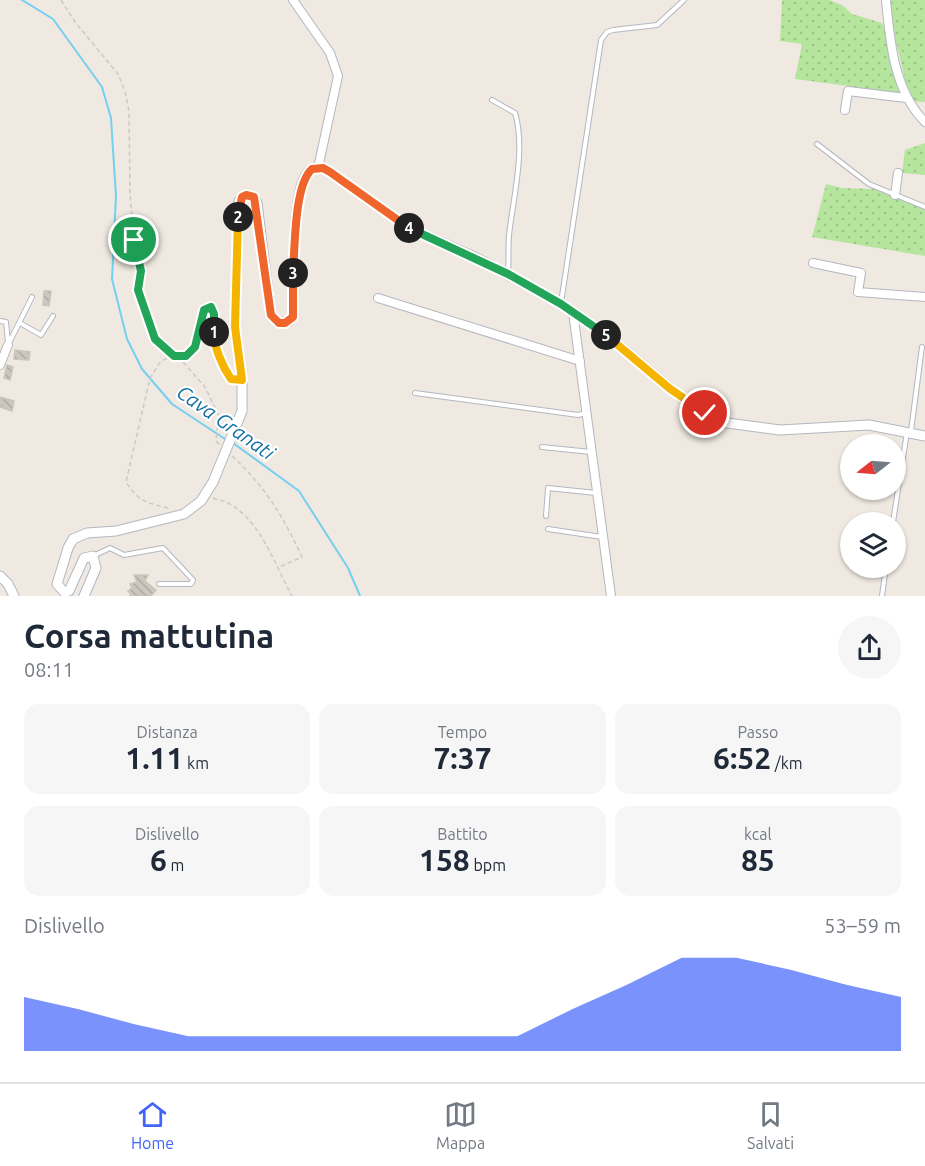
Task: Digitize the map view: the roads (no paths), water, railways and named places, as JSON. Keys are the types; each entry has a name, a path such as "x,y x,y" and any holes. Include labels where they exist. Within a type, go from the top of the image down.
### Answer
{"street":[{"path":"293,0 330,53 339,76 318,168"},
{"path":"886,0 895,63 906,98 911,108 925,122"},
{"path":"845,110 848,91 906,98"},
{"path":"84,596 96,568 93,556 84,558 69,591 61,590 57,584 68,548 79,536 116,531 175,516 196,506 206,495 213,482 242,411 242,380 235,327 239,201 246,195 254,197 257,203 271,315 279,323 285,323 293,317 297,221 304,178 312,169 318,168 330,172 409,228 508,274 561,304 609,337 683,399 728,423 780,430 856,425 925,436"},
{"path":"895,195 898,173"},
{"path":"813,263 861,273 858,292 925,297"},
{"path":"378,298 579,361"},
{"path":"573,312 611,596"},
{"path":"0,365 8,345"},
{"path":"0,576 14,596"}],"lane":[{"path":"561,304 601,40 607,32 613,30 657,25 684,0"},
{"path":"492,100 515,113 518,123 518,165 509,238 508,274"},
{"path":"817,144 869,184 925,207"},
{"path":"8,345 32,297"},
{"path":"20,323 41,335 53,316"},
{"path":"0,321 6,322 8,326 8,345"},
{"path":"895,512 922,347"},
{"path":"415,393 578,415 586,413"},
{"path":"542,447 592,453"},
{"path":"546,516 548,488 597,493"},
{"path":"548,529 603,537"},
{"path":"93,556 110,548 124,555 163,548 194,580 191,584 159,584"},
{"path":"882,596 884,578"}],"waterway":[{"name":"Cava Granati","path":"22,0 53,19 102,87 111,118 116,196 112,279 127,339 142,369 172,404 228,441"},
{"name":"Cava Granati","path":"233,443 299,491 348,568 360,596"}]}
